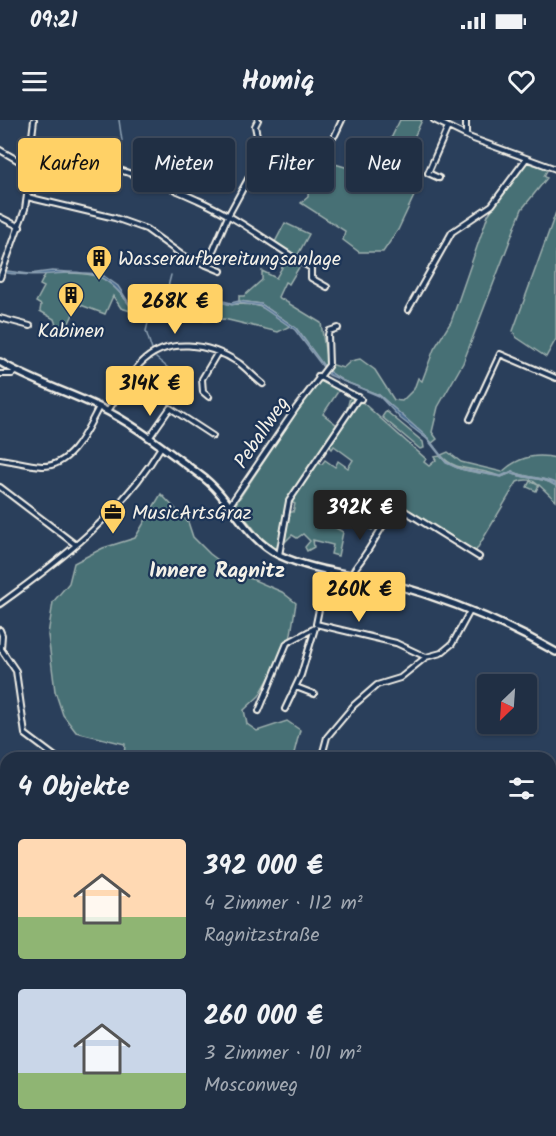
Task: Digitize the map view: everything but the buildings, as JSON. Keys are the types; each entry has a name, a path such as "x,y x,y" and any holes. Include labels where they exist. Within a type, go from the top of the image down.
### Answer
{"main road":[{"path":"0,362 15,372 99,406 149,438 204,477 258,541 279,555 327,570 400,586 470,611 556,652"}],"street":[{"path":"32,138 34,120"},
{"path":"207,265 228,216 261,155 255,126 258,120"},
{"path":"335,135 342,120"},
{"path":"434,120 525,159 556,169"},
{"path":"466,120 466,135"},
{"path":"439,178 428,173 448,127"},
{"path":"0,150 18,160"},
{"path":"408,310 452,232 492,205 525,159"},
{"path":"121,169 139,174 228,216 312,268 311,278 327,287"},
{"path":"1,277 20,227 28,192"},
{"path":"27,197 116,218 147,229 182,255 221,271"},
{"path":"0,217 20,227"},
{"path":"0,318 30,326"},
{"name":"Peballweg","path":"230,506 330,361 328,334 329,331 338,328"},
{"path":"108,411 136,368 155,352 185,345 218,352 241,364 263,384"},
{"path":"209,397 203,392 202,379 218,352"},
{"path":"470,419 500,354 556,378"},
{"path":"0,374 15,372"},
{"path":"279,555 289,501 360,398 318,376"},
{"path":"0,459 42,466 60,462 78,444 99,406"},
{"path":"149,438 170,408 213,436"},
{"path":"0,604 91,533 143,477 161,447"},
{"path":"0,487 76,545"},
{"path":"352,574 355,565 361,561 381,525 397,506 479,557"},
{"path":"285,709 308,658 327,570"},
{"path":"323,752 327,737 354,705 376,685 400,678 426,657 441,653 452,644 470,611"},
{"path":"259,711 287,643 316,626 396,643 426,657"},
{"path":"0,630 3,635 0,649 16,671 25,734 49,752"},
{"path":"296,687 314,694"}],"green space":[{"path":"400,120 422,120 414,138 391,138"},
{"path":"525,162 548,169 544,176 547,178 522,209 463,363 438,407 432,432 437,439 432,443 379,395 343,381 326,370 296,328 261,304 239,301 239,296 244,296 262,280 262,271 276,278 290,253 274,244 285,223 309,234 295,260 301,264 289,284 285,282 278,297 321,323 327,363 343,368 351,361 360,359 375,370 394,400 402,401 414,389 418,378 422,381 434,349 451,322 488,215"},
{"path":"334,164 346,167 346,192 416,192 398,230 383,252 359,252 343,240 345,231 301,203 308,197 308,192 334,192"},
{"path":"556,212 556,339 546,357 516,337 513,331"},
{"path":"46,273 98,276 113,286 131,307 182,307 195,299 205,298 222,303 262,307 290,326 278,332 224,319 205,321 180,316 157,319 121,308 113,296 105,314 78,304 66,329 56,325 54,319 40,311 41,305 36,302 44,287 40,285"},
{"path":"319,379 339,386 353,395 353,399 347,409 350,397 339,390 323,414 337,425 286,503 277,549 262,539 235,505"},
{"path":"362,402 426,459 424,462 429,466 436,460 434,457 440,456 445,461 452,465 459,468 498,476 453,465 441,455 448,452 461,462 502,472 514,463 527,458 541,456 556,458 556,484 512,471 501,477 511,473 551,483 556,486 556,501 539,485 536,491 527,487 530,481 538,485 534,482 531,481 525,480 517,482 474,554 393,501 372,530 362,525 360,527 352,525 354,520 329,509 321,520 343,532 338,556 331,554 333,545 313,540 314,547 307,551 305,547 310,541 303,534 297,538 292,535 285,542 289,512 293,512 295,504 291,502 317,463 322,464 325,460 335,467 338,461 348,468 353,460 334,446 332,449 329,446 358,403"},
{"path":"386,411 423,442 424,448 420,449 382,417"},
{"path":"161,494 188,522 193,537 210,554 233,571 282,592 296,603 290,640 259,696 244,710 247,724 257,731 287,721 300,730 294,752 124,752 125,744 76,732 63,715 55,691 48,635 53,602 69,583 74,563 103,548 135,538"}],"water":[{"path":"0,270 29,274 52,271 78,273 36,275 10,274"},
{"path":"82,273 101,274 118,286 131,306 161,306 131,307 118,290 93,274"},
{"path":"201,295 231,303 239,301 261,304 296,328 327,370 343,381 329,375 295,330 260,306 239,303 232,305 201,297 191,299 182,307 163,306 181,306 191,297"},
{"path":"347,383 379,395 428,438 446,462 460,469 446,463 427,439 401,419 379,396"},
{"path":"460,469 501,476 512,471 550,481 556,486 511,473 501,477"}],"waterway":[{"path":"119,120 121,143"},
{"path":"163,306 171,275"},
{"path":"148,305 148,322"},
{"path":"148,323 146,331 152,350"},
{"path":"156,358 184,381 156,425"},
{"path":"104,516 106,508"},
{"path":"32,584 76,547"},
{"path":"0,608 28,588"}],"place":[{"name":"Wasseraufbereitungsanlage","path":"99,281"},
{"name":"Kabinen","path":"71,318"},
{"name":"MusicArtsGraz","path":"113,535"}],"district":[{"name":"Innere Ragnitz","path":"217,570"}]}
